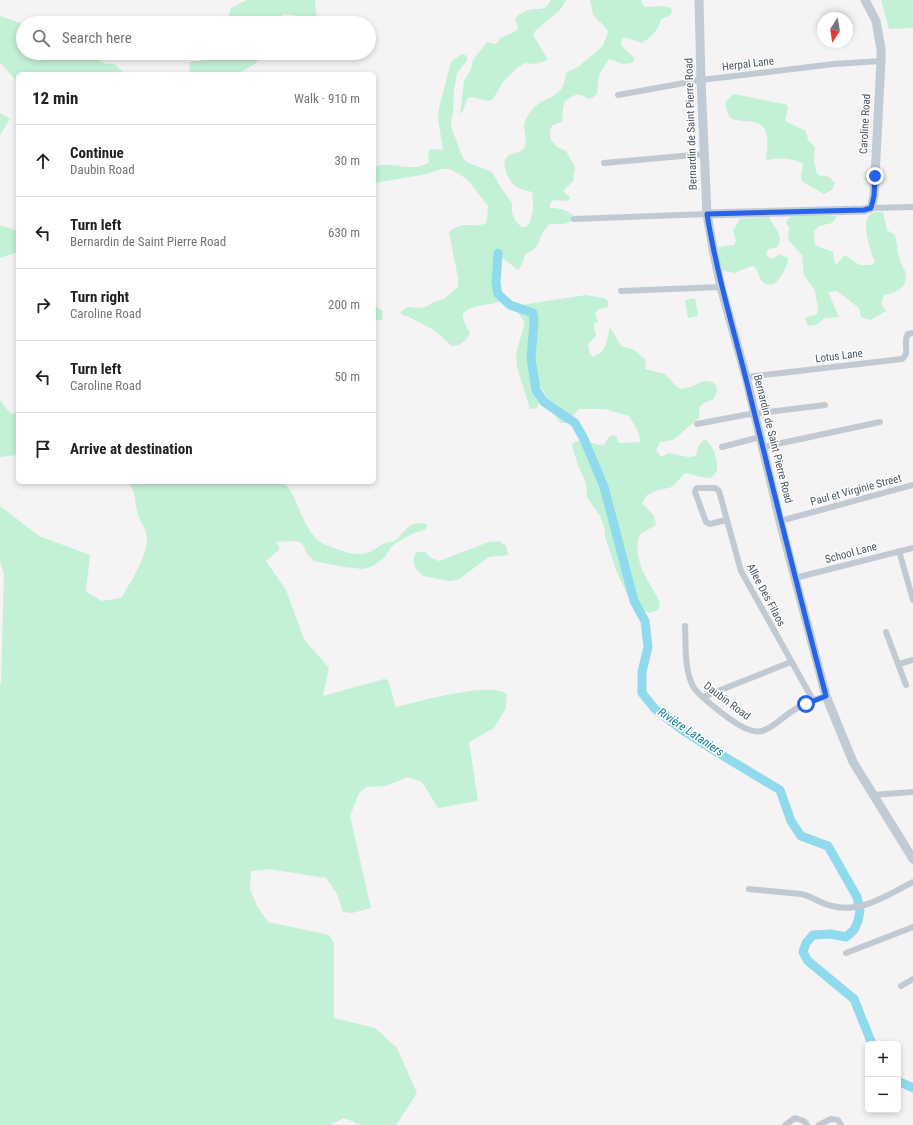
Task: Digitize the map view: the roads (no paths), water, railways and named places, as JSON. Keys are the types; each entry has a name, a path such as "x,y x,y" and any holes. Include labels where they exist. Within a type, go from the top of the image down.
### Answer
{"main road":[{"name":"Bernardin de Saint Pierre Road","path":"699,0 707,214 722,287 746,377 780,521 826,696 853,762 913,859"},
{"name":"Caroline Road","path":"865,0 876,21 881,61 874,196 871,208"},
{"path":"707,214 856,210 871,208"}],"street":[{"name":"Herpal Lane","path":"618,95 701,80 834,64 881,61"},
{"path":"604,163 704,154"},
{"path":"871,208 913,207"},
{"path":"574,219 707,214"},
{"path":"621,291 722,287"},
{"name":"Lotus Lane","path":"746,377 902,359 906,356 907,352 905,344 906,338 908,334 913,334"},
{"path":"696,424 744,415 755,415 826,405"},
{"path":"763,448 880,422"},
{"path":"722,447 760,437"},
{"name":"Paul et Virginie Street","path":"780,521 913,485"},
{"name":"Allee Des Filaos","path":"726,520 710,524 706,522 695,492 697,488 715,488 719,491 741,571 791,662 814,700"},
{"name":"School Lane","path":"795,578 913,548"},
{"path":"898,551 913,600"},
{"name":"Daubin Road","path":"685,626 688,674 693,688 739,725 752,730 760,731 768,729 789,713 814,700 826,696"},
{"path":"886,632 906,685"},
{"path":"899,664 913,660"},
{"path":"703,697 791,662"},
{"path":"872,794 913,792"},
{"path":"749,889 801,894 834,907 854,908 866,905 913,882"},
{"path":"846,953 913,927"},
{"path":"901,986 913,979"},
{"path":"785,1125 795,1118 804,1121 807,1125"},
{"path":"819,1125 831,1119 838,1120 841,1125"}],"waterway":[{"name":"Rivière Lataniers","path":"498,253 496,283 498,294 510,305 533,313 534,323 531,359 536,390 544,402 575,423 584,439 604,487 634,601 645,621 648,647 642,672 642,693 655,709 681,729 780,790 791,821 801,836 828,846 857,897 860,911 858,921 854,930 846,937 831,934 813,935 806,943 803,952 808,961 854,999 871,1041"},
{"name":"Rivière Lataniers","path":"901,1082 913,1088"}]}
